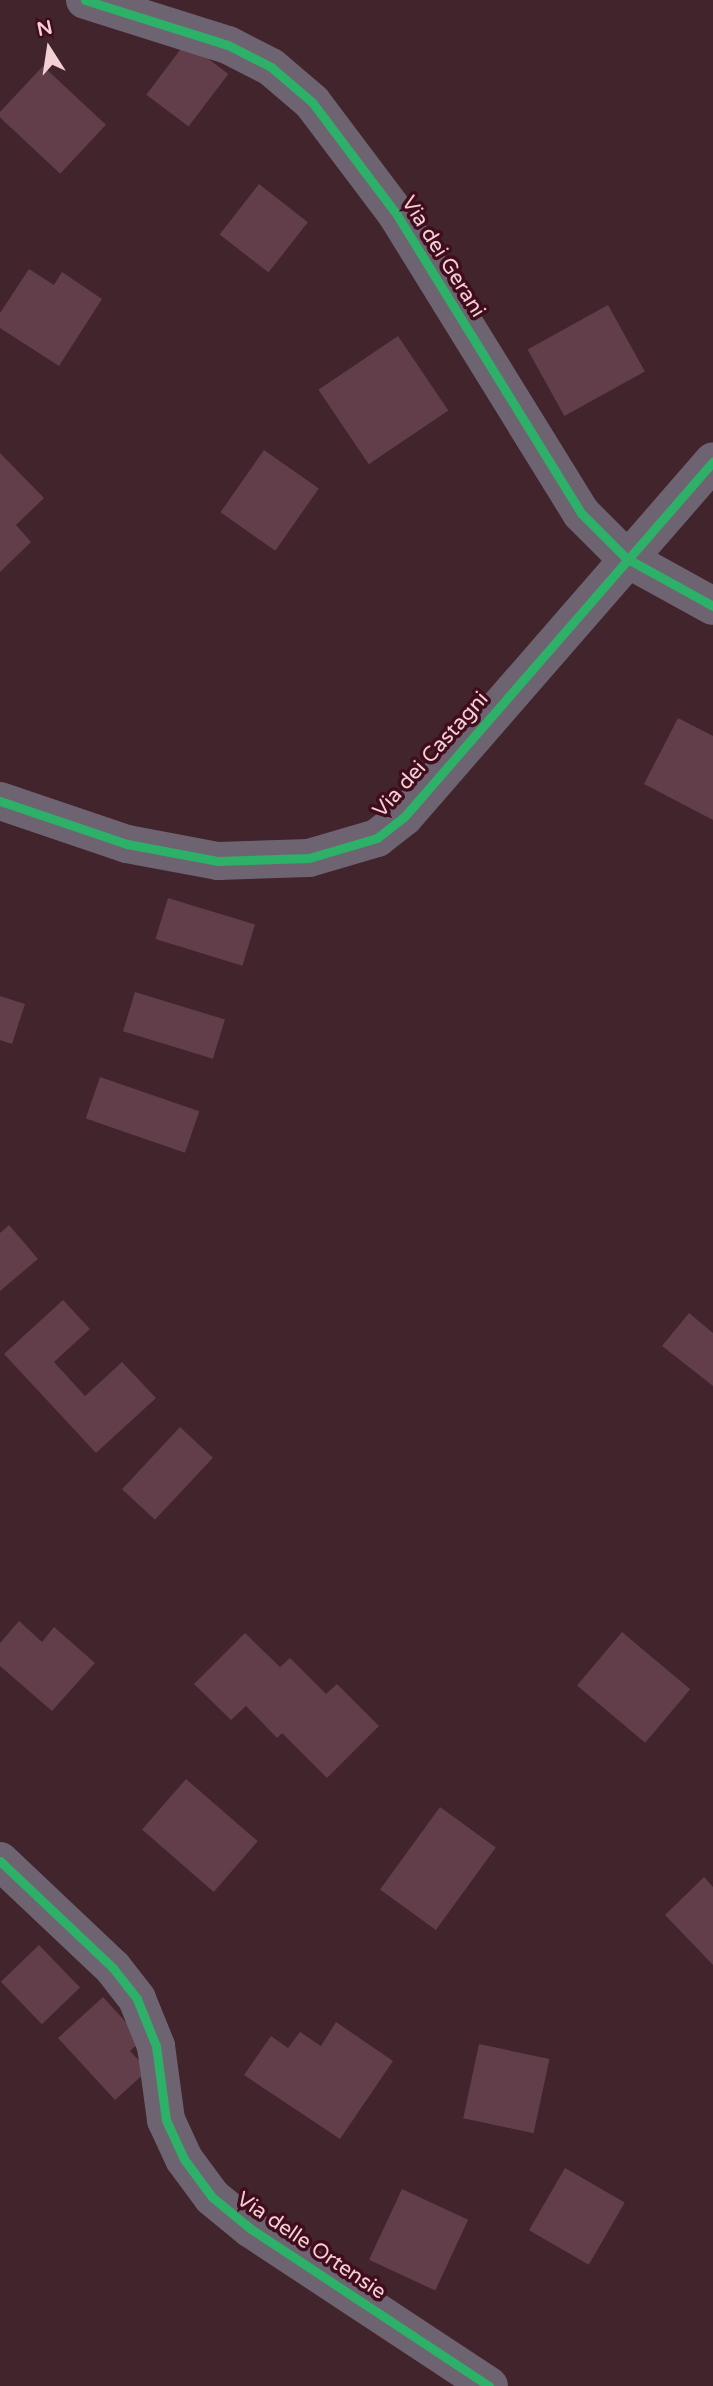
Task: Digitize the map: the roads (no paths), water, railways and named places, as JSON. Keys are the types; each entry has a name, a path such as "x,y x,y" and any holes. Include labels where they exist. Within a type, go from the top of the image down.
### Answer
{"street":[{"name":"Via dei Gerani","path":"85,0 228,45 271,67 312,102 397,215 570,498 592,527 626,558 713,606"},
{"name":"Via dei Castagni","path":"0,801 127,844 202,859 289,860 364,844 404,817 626,558 713,461"},
{"name":"Via delle Ortensie","path":"0,1861 118,1974 137,1998 156,2046 166,2120 184,2159 212,2197 251,2229 489,2386"}]}
